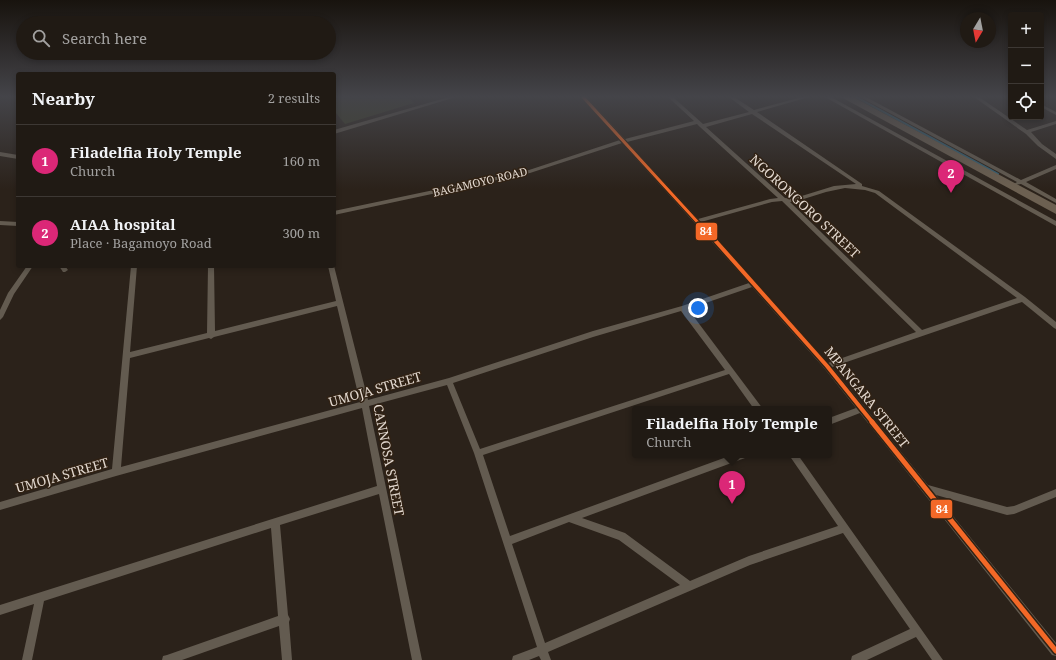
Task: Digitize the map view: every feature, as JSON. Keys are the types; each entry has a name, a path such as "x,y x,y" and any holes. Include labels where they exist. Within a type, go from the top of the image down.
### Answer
{"highway":[{"path":"906,128 1016,184 1056,210"}],"street":[{"name":"MPANGARA STREET","path":"611,128 697,221 827,366 1056,652"},
{"name":"BAGAMOYO ROAD","path":"336,213 530,171 623,141 683,128"},
{"name":"NGORONGORO STREET","path":"704,128 783,199 922,334"},
{"path":"776,128 861,186 878,192 1056,325"},
{"path":"883,128 1056,224"},
{"path":"920,128 991,165 1016,184 1056,201"},
{"path":"1020,128 1056,157"},
{"path":"1028,133 1028,130 1036,128"},
{"path":"0,154 16,157"},
{"path":"1016,184 1056,166"},
{"path":"697,221 772,200 783,199 792,201 845,185 861,186"},
{"path":"0,223 16,224"},
{"path":"0,317 11,292 29,268"},
{"path":"116,472 134,268"},
{"path":"211,268 211,336"},
{"name":"CANNOSA STREET","path":"331,268 365,405 417,660"},
{"name":"UMOJA STREET","path":"0,506 116,472 449,381 593,334 683,308 752,284"},
{"path":"827,366 1023,299"},
{"path":"127,356 339,303"},
{"path":"683,308 757,406"},
{"path":"478,453 730,371"},
{"path":"449,381 478,453 546,660"},
{"path":"832,421 862,409"},
{"path":"507,541 734,458"},
{"path":"795,458 938,660"},
{"path":"925,488 1007,511 1014,510 1056,493"},
{"path":"0,610 381,489"},
{"path":"569,518 622,536 689,586"},
{"path":"275,522 287,660"},
{"path":"517,660 749,561 844,528"},
{"path":"27,660 40,597"},
{"path":"167,660 284,619"},
{"path":"856,660 917,631"}],"waterway":[{"path":"913,128 998,174"}],"transit line":[{"name":"84","path":"611,128 827,366 1056,651"}],"place":[{"name":"AIAA hospital","path":"951,193"},
{"name":"Filadelfia Holy Temple","path":"732,504"}]}
